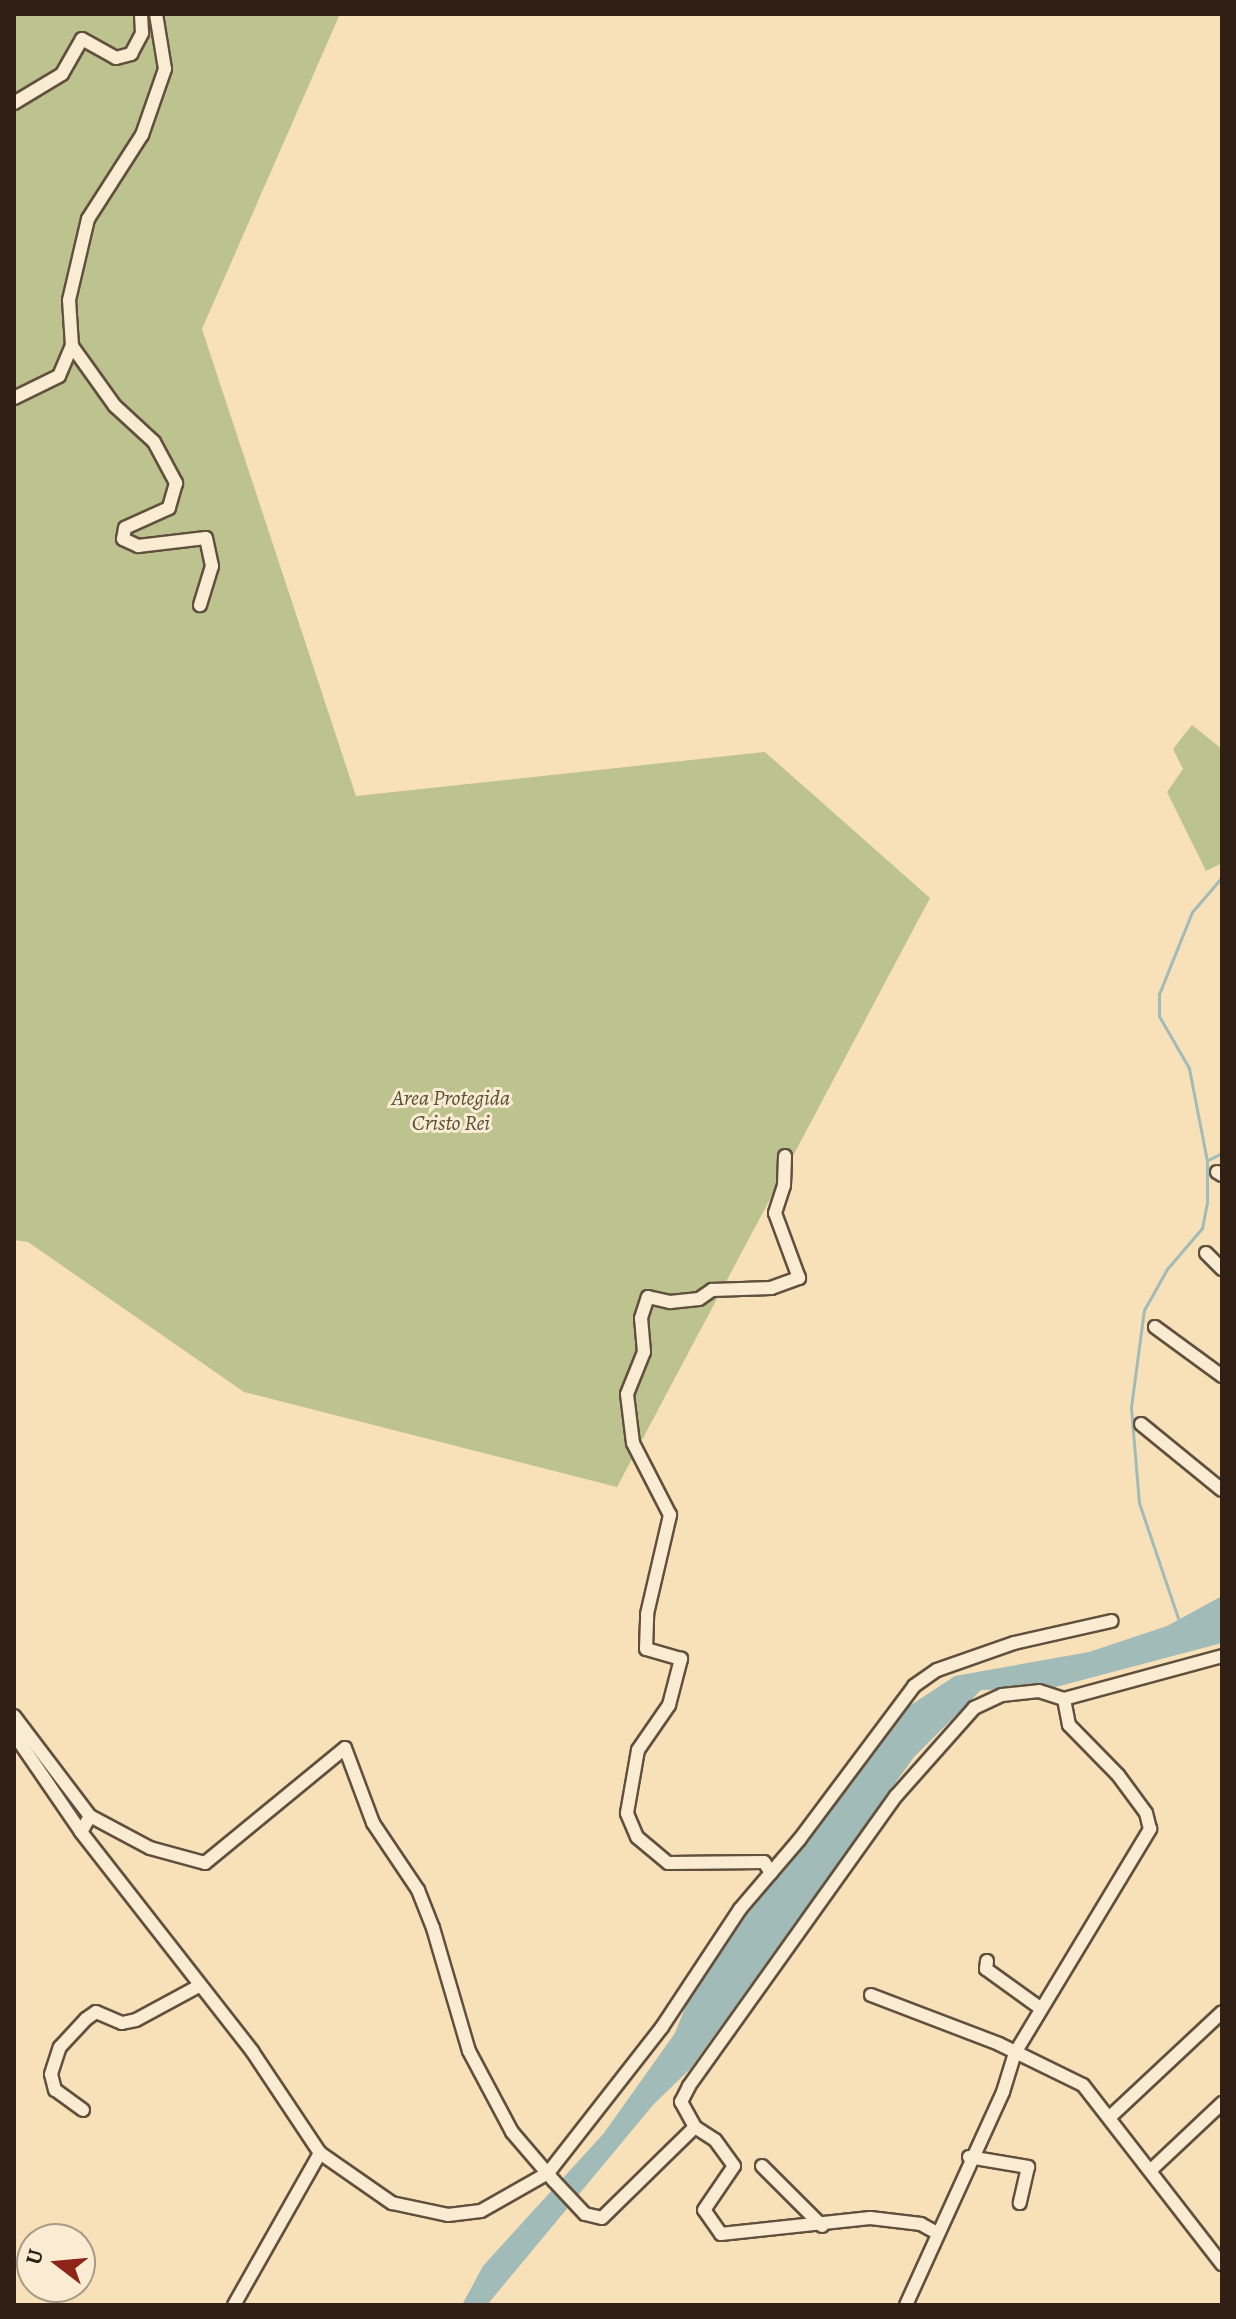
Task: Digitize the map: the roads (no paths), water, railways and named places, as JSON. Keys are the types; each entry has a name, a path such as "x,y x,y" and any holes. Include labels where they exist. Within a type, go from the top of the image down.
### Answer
{"street":[{"path":"14,103 62,74 82,39 110,56 131,54 142,33 141,14"},
{"path":"14,398 59,376 72,346 69,300 88,219 142,135 165,69 156,14"},
{"path":"72,346 108,399 154,442 176,483 169,508 125,528 123,539 138,546 206,538 212,566 200,605"},
{"path":"771,1873 764,1862 668,1863 637,1837 627,1813 638,1750 669,1705 681,1659 646,1649 647,1614 670,1515 633,1443 627,1394 644,1352 641,1318 648,1297 670,1302 699,1299 712,1290 771,1288 799,1278 775,1213 784,1185 785,1156"},
{"path":"1206,1253 1222,1269"},
{"path":"1155,1327 1222,1376"},
{"path":"1141,1424 1222,1490"},
{"path":"14,1734 81,1832 252,2051 320,2153 392,2203 448,2215 481,2211 551,2177 662,2027 740,1909 914,1686 937,1670 1014,1643 1112,1621"},
{"path":"937,2233 921,2224 870,2218 822,2226 721,2234 704,2210 734,2166 715,2140 695,2127 681,2102 689,2086 896,1796 974,1708 1002,1695 1039,1691 1064,1699 1222,1656"},
{"path":"906,2305 969,2157 1003,2092 1015,2053 1150,1829 1146,1813 1118,1775 1069,1725 1064,1699"},
{"path":"14,1716 90,1816 150,1848 205,1863 345,1748 373,1823 418,1890 433,1928 469,2051 512,2132 585,2214 595,2219 608,2213 695,2127"},
{"path":"81,1832 90,1816"},
{"path":"987,1961 986,1969 1040,2008"},
{"path":"83,2110 55,2090 51,2074 60,2047 86,2019 96,2012 122,2023 136,2020 199,1986"},
{"path":"871,1995 1015,2053 1083,2085 1111,2116 1222,2264"},
{"path":"1111,2116 1222,2012"},
{"path":"1151,2170 1222,2103"},
{"path":"234,2305 320,2153"},
{"path":"969,2157 1028,2167 1020,2203"},
{"path":"762,2166 822,2226"}],"water":[{"path":"1222,1596 1222,1643 1052,1688 981,1690 914,1757 690,2069 653,2105 487,2305 462,2305 483,2266 604,2133 675,2033 691,1993 724,1940 897,1714 955,1676 1089,1652 1167,1626"}],"waterway":[{"path":"1179,1621 1139,1503 1131,1407 1144,1310 1167,1269 1202,1228 1207,1203 1207,1161 1189,1068 1159,1016 1159,994 1192,912 1222,877"},
{"path":"1208,1160 1222,1153"}],"park label":[{"name":"Area Protegida Cristo Rei","path":"451,1110"}]}
